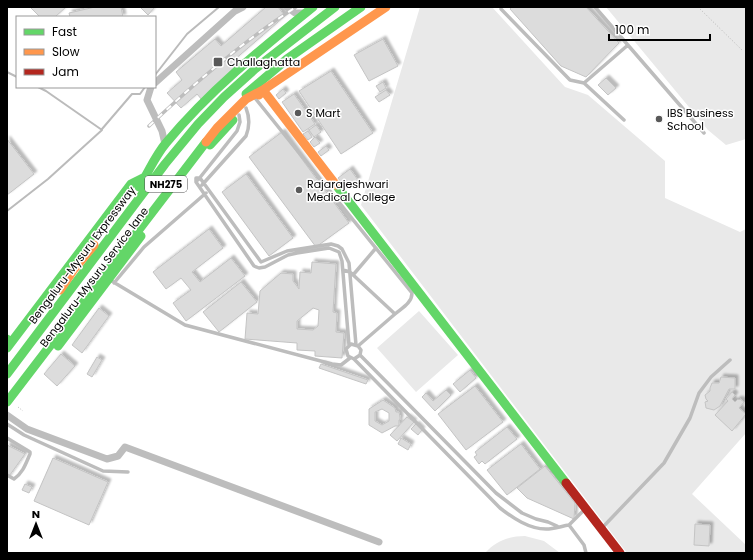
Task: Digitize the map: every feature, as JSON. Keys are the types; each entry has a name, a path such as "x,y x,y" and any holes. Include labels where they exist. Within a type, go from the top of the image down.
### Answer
{"main road":[{"name":"Bengaluru-Mysuru Expressway","path":"7,360 45,311 74,269 133,194 165,144 211,94 263,47 313,7"},
{"name":"Bengaluru-Mysuru Expressway","path":"7,374 163,167 193,130 226,95 262,62 289,40 335,7"},
{"name":"NH275","path":"7,395 173,175 203,138 235,104 271,72 299,50 361,7"},
{"name":"Bengaluru-Mysuru Service lane","path":"7,410 112,281 178,181 203,153 263,90 386,7"},
{"name":"NH275","path":"7,402 178,181 217,128 246,99 263,90"},
{"path":"263,90 620,553"},
{"path":"153,164 178,181"},
{"name":"Bengaluru-Mysuru Expressway","path":"8,344 130,184 145,177"}],"street":[{"path":"156,82 235,11 243,7"},
{"path":"287,7 295,13 304,13"},
{"path":"151,88 148,100 162,131 165,144"},
{"path":"7,415 27,429 108,460 118,456 125,447 379,542"}],"lane":[{"path":"595,7 704,133"},
{"path":"502,8 570,80 584,83 624,120"},
{"path":"584,83 628,45"},
{"path":"255,98 412,293 412,298 409,302 395,314 357,345 349,345"},
{"path":"200,187 246,136 249,120 246,108"},
{"path":"239,115 240,122 237,131 200,178 196,178 196,182 207,193 261,262 288,253 331,244 338,246 345,252 348,259 350,272 357,345 361,350 360,355 496,493 522,513 556,526"},
{"path":"200,178 207,193 254,266 259,268 265,267 288,253 332,249 339,252 342,256 349,345 346,352 350,358 354,359 500,508 513,518 537,528 546,529 556,526 569,525 585,508"},
{"path":"207,193 144,247 112,281 185,325 332,364 341,365 350,358"},
{"path":"353,275 376,248"},
{"path":"343,270 350,272 395,314"},
{"path":"354,359 360,355"},
{"path":"601,529 664,463 690,418 699,393 711,377 730,360"},
{"path":"7,424 24,435 103,471 128,472"},
{"path":"7,438 30,452 22,472 14,479 7,475"},
{"path":"477,485 483,480"},
{"path":"569,525 584,545 586,553"}],"path":[{"path":"698,7 743,52"},
{"path":"18,407 23,410"}],"shaded area":[{"path":"420,7 492,7 565,87 588,95 665,161 665,198 740,232 746,229 746,433 692,494 746,545 746,553 627,553 361,205"},
{"path":"606,7 746,7 746,139 726,145 708,130"},
{"path":"419,311 458,355 416,392 377,348"},
{"path":"525,536 544,541 560,553 485,553 498,542 514,537"}],"building":[{"path":"30,7 66,7 56,16 39,16"},
{"path":"95,7 121,7 123,16 70,16 69,13"},
{"path":"140,7 155,7 148,15"},
{"path":"266,7 278,7 285,16 233,61 239,68 202,100 197,94 181,108 167,93 182,80 176,72 215,39 221,46"},
{"path":"512,7 586,7 619,43 586,77 561,66 510,9"},
{"path":"383,39 398,66 369,81 354,55"},
{"path":"331,71 373,133 341,154 299,91"},
{"path":"606,78 616,88 608,95 598,85"},
{"path":"383,82 386,88 380,92 376,86"},
{"path":"283,89 286,93 279,99 276,95"},
{"path":"386,90 390,95 379,102 375,97"},
{"name":"S Mart","path":"294,94 315,124 303,132 282,102"},
{"path":"316,125 321,132 314,137 309,130"},
{"path":"308,131 312,137 308,140 303,134"},
{"name":"Rajarajeshwari Medical College","path":"282,132 349,223 316,247 249,157"},
{"path":"315,137 320,143 314,147 310,142"},
{"path":"7,139 34,174 7,195"},
{"path":"326,146 329,150 321,156 318,152"},
{"path":"350,169 358,180 346,189 338,178"},
{"path":"246,174 293,238 269,256 222,192"},
{"path":"209,229 223,248 192,272 200,282 231,258 245,276 186,321 173,303 191,290 181,278 166,289 153,272"},
{"path":"312,262 336,264 333,312 337,313 336,332 344,333 342,358 315,356 315,351 297,350 297,343 245,339 247,313 258,314 260,291 281,273 293,274 293,281 299,289 300,272 311,273","holes":["313,308 319,310 318,326 313,330 297,329 297,321"]},
{"path":"241,282 257,302 219,332 203,312"},
{"path":"99,308 109,316 82,353 72,345"},
{"path":"61,354 75,366 57,386 44,374"},
{"path":"97,357 102,360 92,377 87,374"},
{"path":"321,364 368,380 366,384 319,368"},
{"path":"470,370 476,378 460,392 453,384"},
{"path":"721,377 735,378 735,389 729,389 720,406 714,410 706,408 705,402 708,401 705,395 710,391 712,383 719,383"},
{"path":"475,386 503,422 466,450 438,414"},
{"path":"446,390 451,395 435,411 422,397 426,393 433,401"},
{"path":"732,392 735,395 732,399 735,402 740,399 744,402 739,408 746,414 732,431 715,415 728,401 726,399"},
{"path":"383,400 395,408 396,412 399,412 399,426 395,426 382,433 369,425 369,409","holes":["382,409 389,413 389,421 382,425 375,421 375,412"]},
{"path":"407,417 414,422 397,441 390,435"},
{"path":"416,424 422,430 418,435 411,429"},
{"path":"507,427 517,439 485,464 482,461 479,464 474,457 477,455 475,452"},
{"path":"401,438 411,444 408,450 398,444"},
{"path":"521,444 540,469 507,495 487,470"},
{"path":"7,445 25,454 7,479"},
{"path":"53,458 108,482 89,525 34,501"},
{"path":"545,466 575,503 574,519 527,498 517,488"},
{"path":"25,484 32,487 29,493 22,490"},
{"path":"695,524 710,525 709,546 694,545"}],"waterway":[{"path":"156,74 187,34 219,7"},
{"path":"7,72 16,76"},
{"path":"7,211 48,179 102,130 40,88"},
{"path":"102,129 132,94 140,94 144,88"}],"railway":[{"path":"149,126 238,48 296,7"}],"traffic: fast":[{"path":"139,187 162,148 200,106 236,71 313,7"},
{"path":"7,374 165,164 198,124 224,97 255,69 335,7"},
{"path":"246,94 287,59 361,7"},
{"path":"210,145 233,120"},
{"path":"7,402 206,142"},
{"path":"7,348 131,184 145,177"},
{"path":"336,185 566,483"},
{"path":"58,346 141,236"},
{"path":"7,339 10,344"}],"traffic: slow":[{"path":"206,142 217,128 246,99 263,90 386,7"},
{"path":"259,95 263,90 336,185"},
{"path":"60,290 74,269 94,245"}],"traffic: jam":[{"path":"566,483 620,553"}],"place":[{"name":"Challaghatta","path":"218,62"},
{"name":"S Mart","path":"298,113"},
{"name":"IBS Business School","path":"659,119"},
{"name":"Rajarajeshwari Medical College","path":"299,190"}]}
